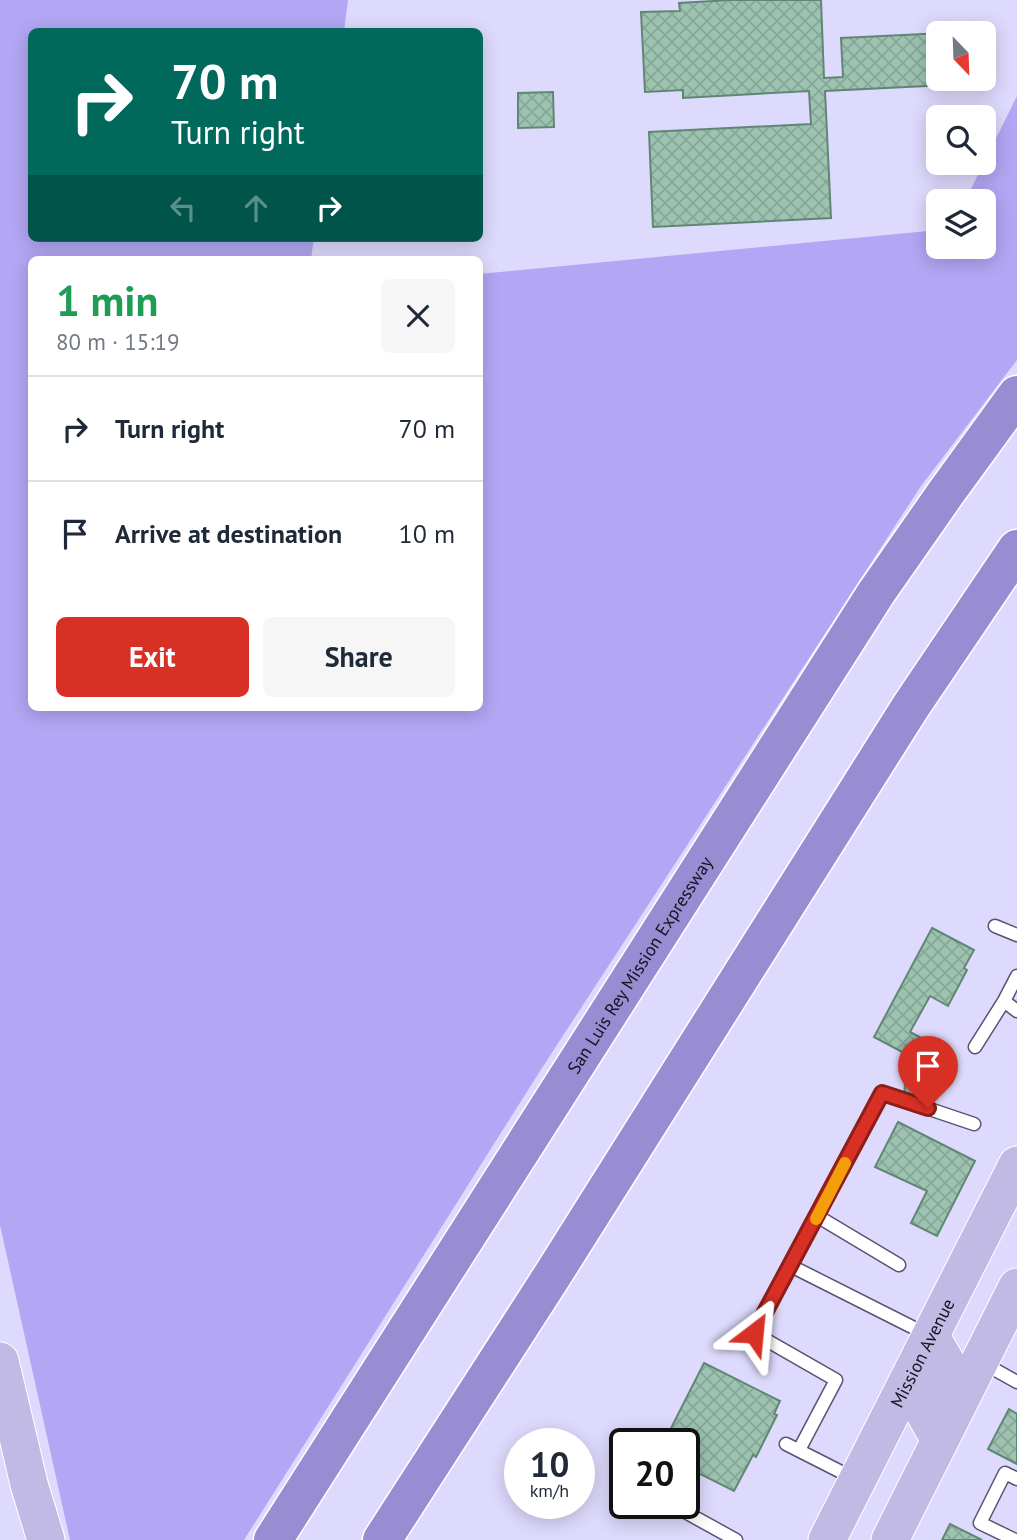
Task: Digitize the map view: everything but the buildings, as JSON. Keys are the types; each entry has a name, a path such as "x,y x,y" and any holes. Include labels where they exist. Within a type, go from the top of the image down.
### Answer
{"highway":[{"name":"San Luis Rey Mission Expressway","path":"273,1540 876,593 1017,395"},
{"path":"382,1540 559,1265 911,706 1017,549"}],"main road":[{"name":"Mission Avenue","path":"827,1540 1017,1165"},
{"path":"972,1254 986,1292 969,1341 980,1361"},
{"path":"894,1538 939,1441 1017,1287"},
{"path":"931,1337 947,1364 925,1414 939,1441"},
{"path":"0,1361 29,1484 46,1540"}],"lane":[{"path":"995,926 1017,935"},
{"path":"975,1047 1017,976"},
{"path":"1004,1001 1017,1011"},
{"path":"799,1450 836,1380 754,1333 882,1093 974,1124"},
{"path":"817,1216 899,1265"},
{"path":"791,1266 931,1337"},
{"path":"980,1361 1017,1382"},
{"path":"786,1444 859,1480"},
{"path":"1014,1540 979,1523 1005,1473 1017,1479"},
{"path":"698,1519 736,1540"}],"shaded area":[{"path":"0,0 348,0 344,28 28,28 28,242 313,242 311,256 28,256 28,711 483,711 483,274 926,231 926,259 996,259 996,189 971,189 978,175 996,175 996,138 1017,96 1017,360 921,486 540,1071 244,1540 70,1540 0,1225"}],"slow traffic":[{"path":"816,1219 845,1163"}],"route":[{"path":"754,1333 882,1093 928,1108"}]}
